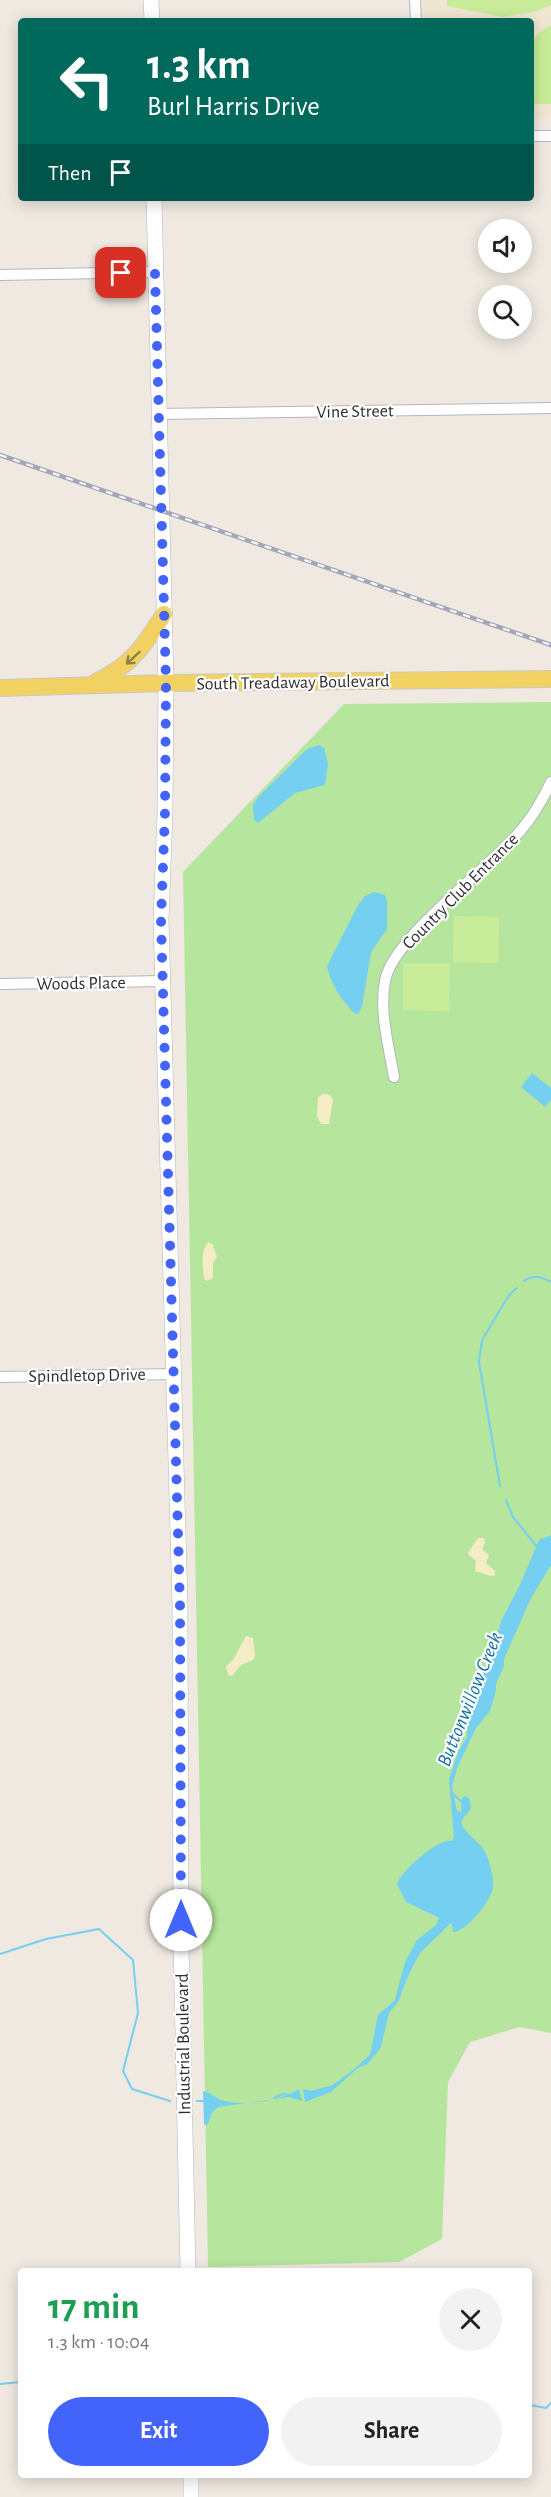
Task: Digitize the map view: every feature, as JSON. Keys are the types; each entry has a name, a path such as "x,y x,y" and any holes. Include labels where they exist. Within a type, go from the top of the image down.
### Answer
{"main road":[{"path":"152,0 152,18"},
{"name":"Industrial Boulevard","path":"154,201 166,683 161,920 162,981 180,1606 181,1944 188,2268"},
{"path":"88,686 117,672 127,664 141,650 164,614"},
{"name":"South Treadaway Boulevard","path":"0,688 166,683 551,678"},
{"path":"191,2478 191,2497"}],"street":[{"path":"415,0 416,18"},
{"path":"534,136 551,136"},
{"path":"0,275 155,272"},
{"name":"Vine Street","path":"158,414 551,408"},
{"name":"Country Club Entrance","path":"394,1077 384,998 388,967 399,951 423,926 523,829 543,799 551,782"},
{"name":"Woods Place","path":"0,984 162,981"},
{"name":"Spindletop Drive","path":"0,1377 174,1374"}],"shaded area":[{"path":"423,0 551,0 551,118 534,118 534,18 423,18"}],"green space":[{"path":"447,0 551,0 551,5 537,11 503,17 447,6"},
{"path":"551,25 551,104 534,104 534,39"},
{"path":"551,702 551,2033 520,2027 470,2042 448,2082 442,2239 399,2262 208,2267 183,872 344,704"},
{"path":"454,916 499,917 498,963 453,962"},
{"path":"403,963 450,963 449,1011 403,1010"}],"sand":[{"path":"322,1094 330,1095 333,1100 329,1124 321,1124 317,1117 318,1098"},
{"path":"208,1242 213,1245 217,1257 213,1263 213,1278 207,1281 204,1279 203,1260"},
{"path":"478,1538 484,1538 485,1543 482,1549 489,1555 486,1563 495,1571 495,1575 475,1571 476,1561 468,1553"},
{"path":"246,1636 253,1638 255,1656 253,1660 241,1665 232,1676 228,1675 226,1666 233,1660"}],"water":[{"path":"319,745 324,748 328,764 325,785 295,793 258,823 254,820 253,805 258,797 307,749"},
{"path":"374,892 385,895 387,929 371,952 362,1007 358,1014 354,1013 337,991 327,966 358,905 365,896"},
{"path":"532,1073 551,1088 551,1100 545,1107 521,1087"},
{"path":"551,1535 551,1565 531,1598 504,1659 504,1666 496,1684 490,1711 476,1728 457,1768 452,1787 457,1811 461,1812 462,1798 465,1796 469,1798 470,1809 461,1822 466,1831 485,1851 493,1880 491,1894 471,1922 453,1932 452,1924 450,1924 420,1953 398,2002 389,2013 381,2047 375,2055 366,2065 359,2067 331,2092 305,2102 303,2089 311,2091 337,2084 370,2055 378,2015 395,2000 405,1962 417,1940 436,1925 439,1918 406,1902 397,1884 421,1856 437,1845 454,1838 449,1779 459,1750 467,1737 468,1722 474,1701 502,1619 520,1585 539,1540"},
{"path":"299,2089 302,2101 289,2097 274,2099"},
{"path":"203,2091 224,2101 249,2103 218,2107 212,2113 208,2124 204,2125"}],"waterway":[{"name":"Buttonwillow Creek","path":"524,1281 538,1277 551,1282"},
{"name":"Buttonwillow Creek","path":"500,1486 479,1362 482,1340 509,1295 517,1288"},
{"name":"Buttonwillow Creek","path":"506,1500 513,1517 538,1548"},
{"name":"Buttonwillow Creek","path":"452,1793 463,1803"},
{"name":"Buttonwillow Creek","path":"0,1954 46,1939 99,1929 133,1960 138,2013 123,2071 132,2089 170,2101"},
{"name":"Buttonwillow Creek","path":"333,2086 348,2075"},
{"name":"Buttonwillow Creek","path":"274,2098 283,2094 291,2095"},
{"name":"Buttonwillow Creek","path":"197,2101 206,2101"},
{"path":"0,2384 18,2382"},
{"path":"532,2405 546,2408 551,2403"}],"railway":[{"path":"0,455 551,645"}],"route":[{"path":"121,273 155,272 166,683 166,770 161,920 180,1606 181,1920"}]}
